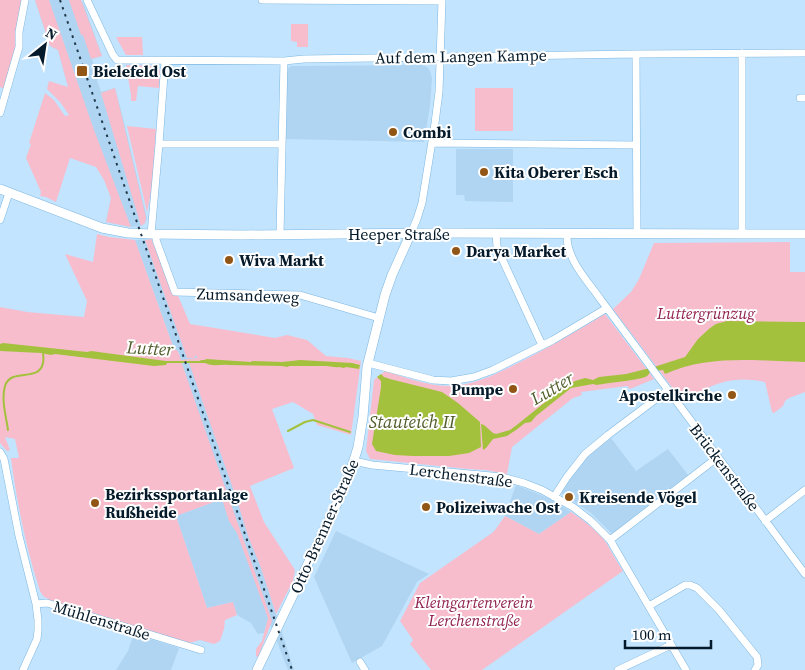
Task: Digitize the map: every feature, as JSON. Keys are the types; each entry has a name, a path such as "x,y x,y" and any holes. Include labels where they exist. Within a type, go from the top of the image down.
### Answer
{"main road":[{"name":"Heeper Straße","path":"4,191 102,228 128,233 280,235 412,233 805,234"},
{"name":"Otto-Brenner-Straße","path":"257,670 344,488 354,461 362,417 368,363 379,318 387,289 412,233"}],"street":[{"path":"0,113 19,46 18,32 24,0"},
{"name":"Auf dem Langen Kampe","path":"86,0 117,60 284,61 304,58 805,53"},
{"path":"262,0 442,1 438,106 422,203 412,233"},
{"path":"742,53 742,234"},
{"path":"636,54 637,234"},
{"path":"154,234 165,61"},
{"path":"280,235 284,61"},
{"path":"159,144 282,144"},
{"path":"432,144 636,145"},
{"path":"0,220 4,191"},
{"name":"Zumsandeweg","path":"154,234 174,292 300,295 379,318"},
{"path":"496,234 499,252 542,345"},
{"name":"Brückenstraße","path":"567,234 567,243 572,256 607,308 805,574"},
{"path":"368,363 433,380 452,381 474,377 493,370 542,345 607,308"},
{"path":"554,496 589,451 668,390"},
{"name":"Mühlenstraße","path":"0,452 4,459 19,536 36,604 47,603 202,650"},
{"path":"610,540 718,457"},
{"name":"Lerchenstraße","path":"354,461 372,465 502,477 524,483 554,496 573,507 591,521 610,540 686,670"},
{"path":"765,521 805,490"},
{"path":"648,606 682,586 690,585 697,588 719,610 757,657 758,665 755,670"},
{"path":"23,670 38,630 36,604"},
{"path":"618,670 672,644"},
{"path":"360,662 365,670"}],"shaded area":[{"path":"35,0 81,0 84,5 102,56 92,59 101,92 115,88 122,114 147,218 141,226 131,227 106,222 111,198 108,188 68,87 58,50 50,46"},
{"path":"422,65 427,67 432,78 424,142 286,139 287,69 291,66"},
{"name":"Kita Oberer Esch","path":"456,149 513,149 513,202 465,201 464,195 456,195"},
{"path":"154,239 193,343 237,492 294,670 288,670 268,619 264,633 258,634 251,623 237,615 233,602 207,608 176,516 222,499 178,351 174,349 135,240"},
{"path":"611,438 636,471 668,449 688,475 613,533 591,513 562,494 561,491 583,461"},
{"path":"516,485 553,500 571,512 539,534 505,516"},
{"path":"336,531 429,574 417,582 382,646 352,663 314,577"},
{"path":"134,634 179,648 171,670 116,670 128,651"}],"green space":[{"path":"0,0 22,0 16,29 16,45 4,89 0,87"},
{"path":"35,0 49,0 94,130 131,227 106,222 111,198 104,180 96,167 70,158 56,202 40,196 41,192 26,158 45,93 54,100 65,116 69,115 60,102 47,89 49,81 68,87 58,50 50,46"},
{"path":"69,0 81,0 102,56 91,59"},
{"path":"291,24 308,24 308,47 297,47 297,42 291,41"},
{"path":"116,37 142,37 143,55 126,55"},
{"path":"126,65 156,66 160,70 159,88 138,86 136,101 131,101"},
{"path":"115,88 146,217 145,223 141,226 101,93"},
{"path":"475,88 513,88 513,131 475,131"},
{"path":"127,126 156,129 152,188 147,212"},
{"path":"97,234 135,240 174,349 178,351 181,360 197,358 196,355 194,358 187,358 145,240 154,239 190,324 275,338 287,335 307,340 326,356 361,361 351,435 317,425 313,414 293,402 272,409 294,468 250,486 264,522 295,570 293,581 276,614 189,363 198,363 198,361 181,361 272,621 258,657 256,656 256,649 262,641 268,618 237,533 229,521 222,499 176,516 207,608 233,602 237,615 225,620 220,641 214,644 200,640 189,643 50,600 43,596 40,591 26,542 16,492 11,458 19,458 15,439 5,437 10,450 7,451 0,443 0,307 27,312 84,317 87,301 65,254 93,262"},
{"name":"Luttergrünzug","path":"790,242 790,272 805,272 805,392 789,398 774,413 772,412 765,382 753,380 731,381 712,386 683,402 613,309 631,292 639,279 654,243"},
{"name":"Luttergrünzug","path":"605,314 654,379 630,389 627,386 581,392 582,395 573,398 512,447 507,474 485,470 370,459 366,451 374,380 385,371 440,386 457,386 474,382 526,359"},
{"name":"Kleingartenverein Lerchenstraße","path":"571,512 599,534 623,571 482,670 431,670 410,644 413,640 400,621 420,583 492,533 505,516 539,534"}],"water":[{"path":"727,321 805,322 805,362 717,361 682,368 665,374 663,370 650,372 647,376 638,379 571,388 531,422 525,423 507,436 493,439 483,450 481,424 496,434 510,430 564,387 575,381 585,378 593,380 599,377 626,374 685,357 698,339 710,328"},
{"path":"0,344 91,351 166,361 200,361 206,359 282,362 300,360 360,365 359,369 326,366 288,367 213,365 205,363 167,363 166,365 154,366 55,354 0,351"},
{"name":"Stauteich II","path":"381,374 390,379 442,392 458,403 480,422 481,447 469,453 449,456 395,455 376,451 372,444 381,387 381,381 377,377"}],"waterway":[{"path":"8,430 4,402 5,386 8,380 13,377 31,374 40,369 43,362 43,351"},
{"path":"288,431 313,420 350,432"}],"railway":[{"path":"60,0 292,670"}],"place":[{"name":"Bielefeld Ost","path":"82,71"},
{"name":"Combi","path":"393,132"},
{"name":"Kita Oberer Esch","path":"484,172"},
{"name":"Darya Market","path":"456,251"},
{"name":"Wiva Markt","path":"229,260"},
{"name":"Pumpe","path":"513,389"},
{"name":"Apostelkirche","path":"732,395"},
{"name":"Kreisende Vögel","path":"569,497"},
{"name":"Bezirkssportanlage Rußheide","path":"95,503"},
{"name":"Polizeiwache Ost","path":"426,507"}],"water label":[{"name":"Lutter","path":"150,348"},
{"name":"Lutter","path":"552,388"}]}
